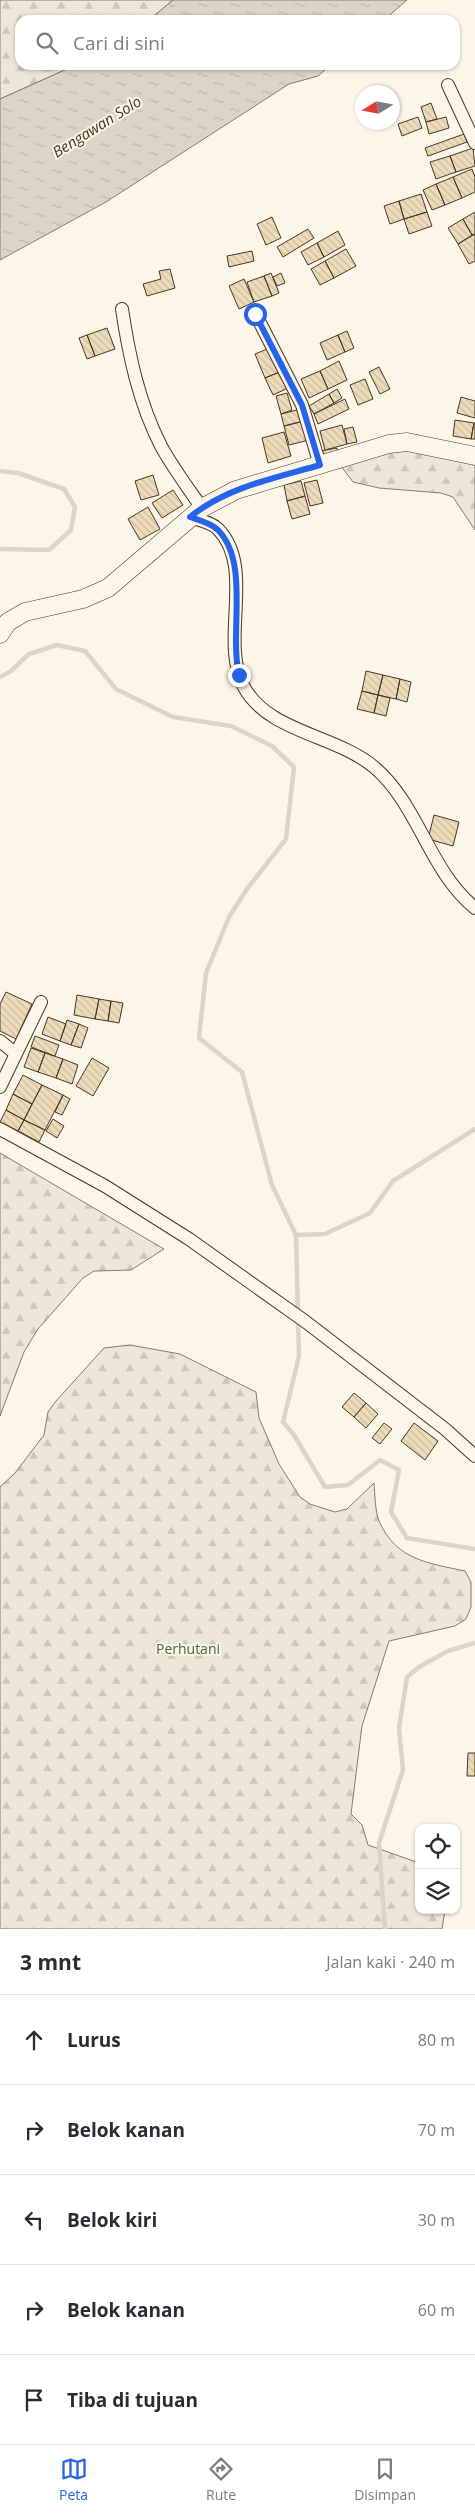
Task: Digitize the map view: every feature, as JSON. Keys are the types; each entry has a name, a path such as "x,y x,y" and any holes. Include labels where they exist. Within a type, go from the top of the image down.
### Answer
{"street":[{"path":"448,85 475,143"},
{"path":"122,309 132,366 147,413 196,512 218,529 234,556 234,645 236,663 244,686 257,704 278,720 335,744 372,765 393,785 432,855 475,908"},
{"path":"255,314 302,405 320,465"},
{"path":"0,634 8,622 25,612 83,599 108,588 196,512 236,490 389,444 407,442 475,456"},
{"path":"0,1087 41,1002"},
{"path":"0,1041 16,1054"},
{"path":"0,1129 105,1186 188,1239 306,1322 445,1429 475,1456"}],"green space":[{"path":"0,0 173,0 155,15 15,15 15,70 65,70 0,99"},
{"path":"407,448 475,462 475,530 453,497 441,493 379,488 353,482 341,466"},
{"path":"0,1153 164,1249 131,1270 94,1271 83,1278 38,1329 24,1352 0,1416"},
{"name":"Perhutani","path":"130,1345 180,1354 256,1392 259,1418 279,1464 300,1497 310,1504 335,1512 347,1509 374,1483 379,1521 394,1544 414,1558 465,1571 471,1582 471,1607 466,1619 455,1626 389,1641 362,1726 351,1814 362,1825 368,1845 415,1862 415,1914 444,1914 442,1929 0,1929 0,1487 15,1473 44,1435 48,1412 56,1401 104,1348"}],"water":[{"path":"173,0 407,0 390,15 155,15"},
{"name":"Bengawan Solo","path":"65,70 325,70 318,76 289,84 106,202 0,260 0,99"}],"building":[{"path":"431,103 437,119 426,122 421,107"},
{"path":"418,117 422,128 402,136 400,123"},
{"path":"446,117 449,128 429,134 426,122"},
{"path":"464,134 467,142 428,156 425,148"},
{"path":"473,148 475,166 456,172 450,156"},
{"path":"450,156 456,172 436,179 430,162"},
{"path":"472,169 475,177 475,192 462,198 453,177"},
{"path":"453,177 462,198 445,205 436,184"},
{"path":"436,184 445,205 432,210 423,190"},
{"path":"421,194 427,212 404,219 399,201"},
{"path":"399,201 404,219 390,224 384,206"},
{"path":"427,212 432,226 409,234 404,219"},
{"path":"475,212 475,234 472,235 463,219"},
{"path":"272,217 281,238 266,245 257,224"},
{"path":"463,219 472,235 458,244 448,228"},
{"path":"308,229 314,238 283,257 277,247"},
{"path":"338,231 345,245 324,257 317,243"},
{"path":"475,234 475,261 469,264 458,244"},
{"path":"317,243 324,257 308,265 301,252"},
{"path":"346,249 356,266 334,278 325,261"},
{"path":"252,251 254,261 229,267 227,256"},
{"path":"325,261 334,278 320,285 311,269"},
{"path":"170,269 175,288 147,296 143,284 161,279 159,271"},
{"path":"271,273 279,293 272,296 264,276"},
{"path":"281,273 285,283 277,286 273,277"},
{"path":"264,276 272,296 254,302 247,282"},
{"path":"244,279 254,302 239,309 229,286"},
{"path":"107,328 115,349 95,356 87,335"},
{"path":"347,331 354,348 345,352 338,335"},
{"path":"87,335 95,356 87,359 79,338"},
{"path":"338,335 345,352 327,360 320,343"},
{"path":"272,347 282,371 265,378 255,354"},
{"path":"339,361 347,380 328,389 320,371"},
{"path":"379,367 390,389 380,394 369,372"},
{"path":"282,371 290,387 273,395 265,378"},
{"path":"320,371 328,389 309,398 301,379"},
{"path":"365,379 373,399 358,405 350,385"},
{"path":"337,389 342,398 334,403 329,394"},
{"path":"287,393 292,410 281,414 276,396"},
{"path":"329,394 334,403 314,414 309,406"},
{"path":"461,397 475,401 475,418 457,413"},
{"path":"345,399 349,409 318,424 314,414"},
{"path":"301,409 304,421 284,426 281,414"},
{"path":"455,420 474,423 471,439 453,436"},
{"path":"304,421 309,440 289,445 284,426"},
{"path":"474,423 475,439 471,439"},
{"path":"342,425 347,444 325,450 320,431"},
{"path":"353,427 357,442 347,444 344,429"},
{"path":"284,432 291,456 268,463 262,438"},
{"path":"337,448 338,456 321,459 320,451"},
{"path":"153,475 159,495 141,500 135,481"},
{"path":"317,480 323,503 310,506 304,483"},
{"path":"301,481 305,496 287,501 284,485"},
{"path":"173,490 183,505 162,518 152,503"},
{"path":"305,496 310,514 292,519 287,501"},
{"path":"148,507 160,529 140,540 128,519"},
{"path":"366,671 383,675 378,695 362,691"},
{"path":"383,675 400,679 396,699 378,695"},
{"path":"400,679 411,682 407,702 396,699"},
{"path":"362,691 378,695 374,713 357,709"},
{"path":"378,695 390,698 386,716 374,713"},
{"path":"434,815 459,822 453,846 428,839"},
{"path":"6,992 32,1004 16,1039 0,1031 0,1004"},
{"path":"77,995 99,999 95,1019 74,1015"},
{"path":"99,999 111,1001 108,1021 95,1019"},
{"path":"111,1001 123,1003 119,1023 108,1021"},
{"path":"48,1017 66,1024 60,1041 42,1034"},
{"path":"67,1020 79,1024 71,1045 60,1041"},
{"path":"79,1024 88,1028 81,1048 71,1045"},
{"path":"35,1036 59,1045 55,1056 31,1047"},
{"path":"31,1048 45,1053 38,1072 24,1067"},
{"path":"45,1053 63,1059 56,1078 38,1072"},
{"path":"92,1058 109,1068 93,1096 76,1086"},
{"path":"63,1059 78,1065 72,1084 56,1078"},
{"path":"23,1075 42,1085 32,1104 13,1094"},
{"path":"42,1085 63,1095 45,1130 24,1120"},
{"path":"13,1094 32,1104 24,1120 6,1110"},
{"path":"63,1095 70,1099 62,1115 55,1112"},
{"path":"6,1110 24,1120 18,1131 0,1122"},
{"path":"53,1119 64,1126 57,1138 46,1131"},
{"path":"24,1120 45,1130 39,1142 18,1131"},
{"path":"354,1393 366,1403 354,1417 342,1407"},
{"path":"366,1403 378,1414 366,1428 354,1417"},
{"path":"384,1423 392,1429 380,1444 372,1438"},
{"path":"414,1423 438,1441 425,1460 401,1441"},
{"path":"468,1753 475,1753 475,1776 467,1776"}],"waterway":[{"path":"0,471 18,473 64,489 75,507 71,530 49,550 0,549"},
{"path":"0,677 11,671 29,654 57,645 85,651 116,689 173,717 231,726 272,746 294,767 286,839 247,889 229,917 206,973 199,1038 242,1072 272,1185 296,1235 299,1356 283,1422 294,1435 325,1487 348,1485 380,1460 399,1470 391,1512 407,1538 475,1549"},
{"path":"296,1235 325,1234 370,1213 393,1181 475,1129"},
{"path":"385,1929 379,1843 403,1770 399,1728 407,1677 419,1667 448,1651 475,1643"}],"route":[{"path":"239,675 234,645 236,607 234,556 218,529 190,517 202,508 236,490 320,465 302,405 255,314"}]}
